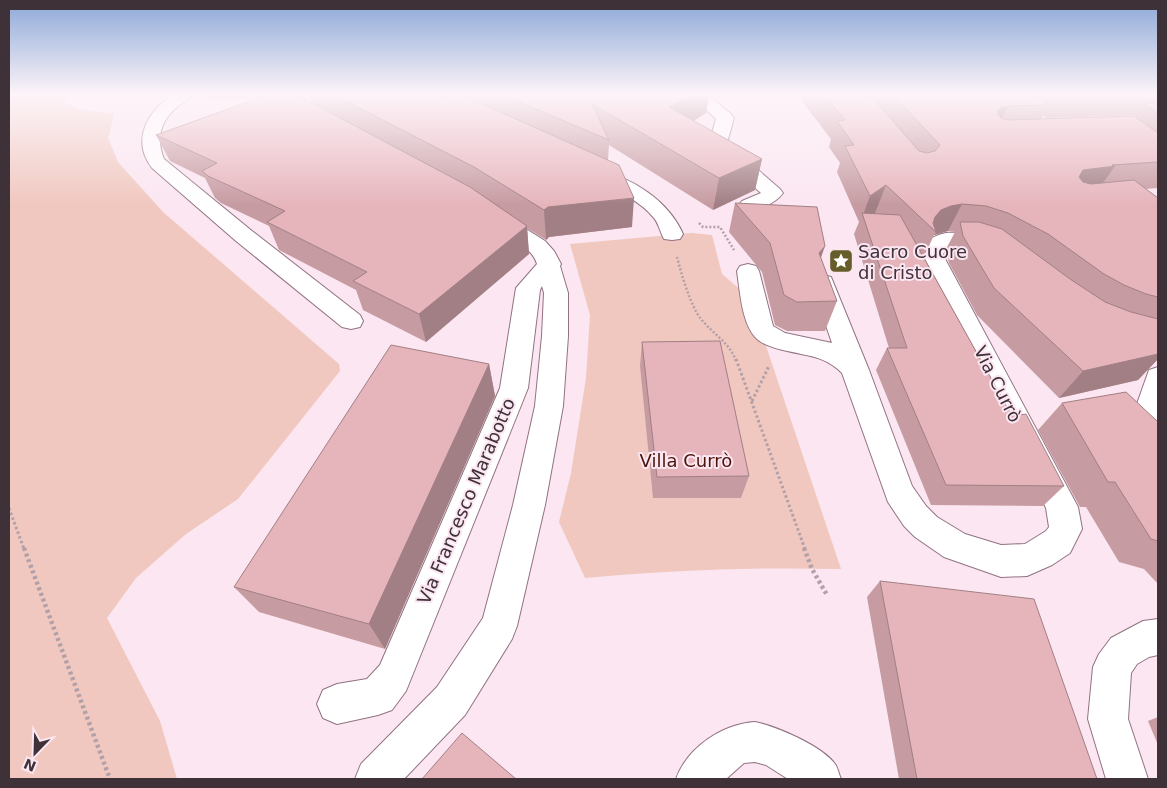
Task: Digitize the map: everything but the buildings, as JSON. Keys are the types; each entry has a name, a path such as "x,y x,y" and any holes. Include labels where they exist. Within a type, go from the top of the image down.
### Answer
{"street":[{"path":"151,132 149,138 154,159 190,191 351,321"},
{"path":"721,132 718,143 723,150 773,193 749,205"},
{"path":"579,167 634,192 657,207 669,223 672,234"},
{"path":"376,779 451,701 499,626 529,505 549,406 555,336 556,293 550,264 537,246 474,205"},
{"name":"Via Currò","path":"823,282 899,493 915,516 926,527 956,546 1002,561 1027,560 1058,542 1066,529 1062,507 936,264 932,255 932,248 937,242 944,240 966,240 985,245 1008,259"},
{"name":"Via Francesco Marabotto","path":"337,704 378,696 393,678 514,388 528,288 550,264"},
{"path":"748,271 758,319 764,331 774,338 835,354 856,370"},
{"path":"1158,377 1147,415 1158,435"},
{"path":"1127,779 1108,719 1112,667 1124,651 1143,639 1158,637"},
{"path":"697,779 731,748 749,740 771,746 789,755 820,779"}],"path":[{"path":"697,221 702,227 720,227"},
{"path":"672,234 681,274 700,318 733,351 812,568 828,595"},
{"path":"752,401 771,361 774,338"},
{"path":"9,508 110,779"}],"green space":[{"path":"9,132 110,132 108,138 118,162 163,212 339,364 340,371 238,499 186,534 136,578 107,618 160,721 177,779 9,779"},
{"name":"Villa Currò","path":"692,233 712,235 722,274 742,291 765,343 841,569 713,570 585,578 559,522 571,473 586,378 590,315 570,244"}],"place":[{"name":"Sacro Cuore di Cristo","path":"841,261"}]}
